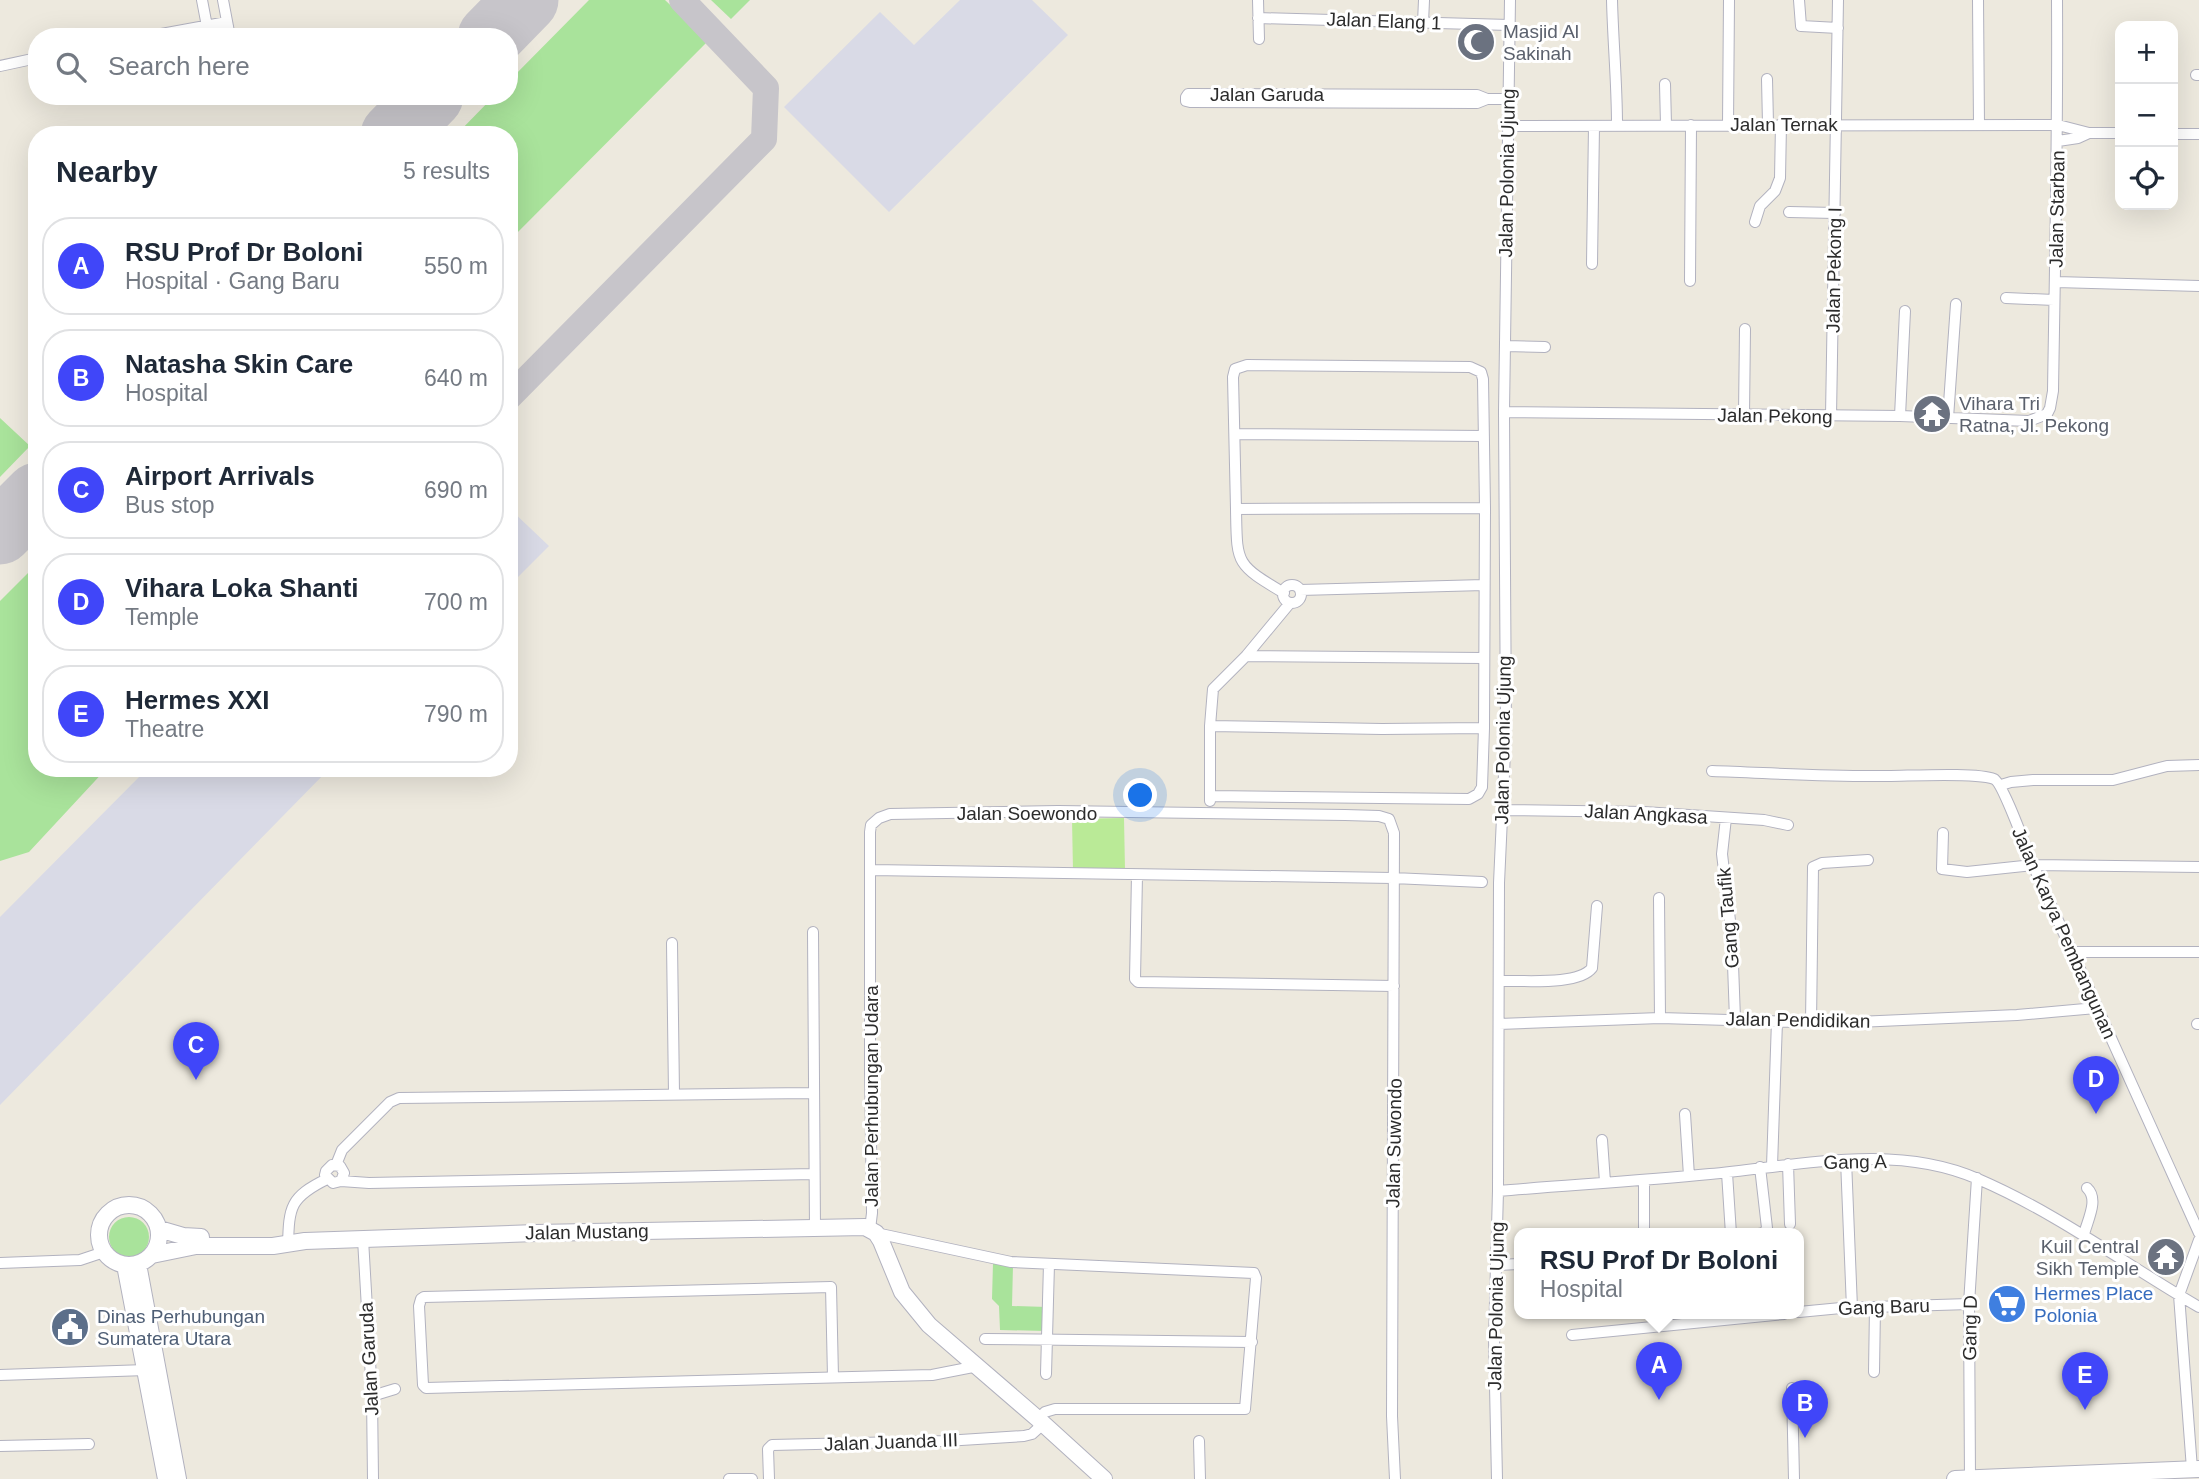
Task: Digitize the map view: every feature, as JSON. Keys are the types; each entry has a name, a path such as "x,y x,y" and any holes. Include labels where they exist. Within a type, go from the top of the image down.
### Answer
{"main road":[{"path":"122,1205 142,1208 152,1215 159,1229 158,1244 152,1255 132,1264 113,1261 104,1252 99,1240 100,1226 107,1214 122,1205"},
{"name":"Jalan Mustang","path":"152,1255 196,1245 294,1241 858,1226 873,1231"},
{"name":"Jalan Mustang","path":"159,1229 189,1237 294,1241"},
{"name":"Jalan Perhubungan Udara","path":"873,1231 902,1292 929,1325 1104,1479"},
{"path":"132,1264 146,1370 161,1416"},
{"path":"132,1264 172,1477"},
{"path":"1955,1479 2127,1475 2196,1469"}],"street":[{"path":"202,0 207,28"},
{"path":"223,0 228,28"},
{"path":"1258,0 1259,39"},
{"path":"1423,0 1423,23"},
{"name":"Jalan Polonia Ujung","path":"1497,1479 1494,1351 1498,1191 1499,883 1506,730 1504,412 1510,0"},
{"path":"1612,0 1617,125"},
{"path":"1728,125 1729,0"},
{"path":"1799,0 1801,26 1838,28"},
{"name":"Jalan Pekong I","path":"1831,416 1838,0"},
{"path":"1978,0 1979,125"},
{"name":"Jalan Starban","path":"2044,416 2050,408 2053,391 2059,141 2057,0"},
{"name":"Jalan Elang 1","path":"1258,18 1509,24"},
{"path":"191,28 227,22"},
{"path":"0,66 28,60"},
{"path":"1767,79 1769,124"},
{"path":"1665,83 1666,125"},
{"name":"Jalan Garuda","path":"1260,98 1190,102 1186,99 1187,94 1260,98 1509,99"},
{"path":"1755,222 1760,206 1775,191 1780,178 1781,124"},
{"name":"Jalan Ternak","path":"1509,125 2058,125 2089,133"},
{"path":"1690,281 1691,125"},
{"path":"1592,264 1594,126"},
{"path":"2059,141 2089,133 2115,133"},
{"path":"2178,134 2199,134"},
{"path":"1789,212 1835,213"},
{"path":"2056,282 2199,286"},
{"path":"2006,298 2054,300"},
{"path":"1948,418 1956,304"},
{"path":"1900,416 1905,311"},
{"path":"1744,415 1745,329"},
{"path":"1506,346 1545,347"},
{"path":"1210,796 1469,799 1478,794 1482,787 1485,508 1483,379 1480,372 1474,367 1261,365 1242,366 1234,372 1237,549 1240,561 1262,580 1287,598 1300,598 1300,590 1484,585"},
{"name":"Jalan Pekong","path":"1504,412 1900,416 2029,421 2044,416"},
{"path":"1236,435 1484,436"},
{"path":"1236,509 1485,508"},
{"path":"1211,813 1210,726 1213,689 1246,656 1287,598"},
{"path":"1246,656 1483,658"},
{"path":"1210,726 1382,730 1484,728"},
{"path":"1712,771 1974,777 1992,778 2001,785 2033,780 2113,780 2167,766 2199,765"},
{"name":"Jalan Karya Pembangunan","path":"2001,785 2096,1008 2199,1233"},
{"name":"Jalan Angkasa","path":"1503,810 1644,812 1764,820 1788,825"},
{"name":"Jalan Soewondo","path":"871,825 879,818 894,814 1058,811 1379,816"},
{"name":"Jalan Suwondo","path":"1379,816 1389,819 1394,827 1392,1416 1395,1479"},
{"name":"Gang Taufik","path":"1726,818 1722,854 1732,937 1735,1019"},
{"name":"Jalan Perhubungan Udara","path":"871,825 870,1069 873,1231"},
{"path":"1943,833 1941,864 1944,870 1967,873 2033,865 2199,867"},
{"path":"1811,1023 1813,867 1822,863 1867,860"},
{"path":"871,870 1394,878 1482,882"},
{"path":"1137,876 1135,979 1138,982 1394,986"},
{"path":"1659,898 1660,1018"},
{"path":"1499,981 1570,979 1587,975 1592,968 1597,906"},
{"path":"813,932 816,1228"},
{"path":"673,943 674,1094"},
{"path":"2073,953 2199,952"},
{"name":"Jalan Pendidikan","path":"1499,1024 1660,1018 1811,1023 1926,1020 2096,1008"},
{"path":"1767,1228 1766,1167 1777,1021"},
{"path":"336,1165 342,1150 390,1102 398,1098 813,1093"},
{"path":"1685,1114 1689,1176"},
{"path":"1602,1140 1605,1182"},
{"path":"1846,1160 1852,1308"},
{"name":"Gang A","path":"1498,1191 1727,1173 1788,1164 1846,1160 1914,1163 1977,1178 2084,1234 2199,1307"},
{"path":"1788,1164 1790,1224"},
{"path":"336,1165 326,1171 327,1179 333,1183 814,1174"},
{"path":"336,1165 344,1173 341,1181"},
{"path":"1727,1173 1731,1228"},
{"name":"Gang D","path":"1970,1479 1969,1304 1977,1178"},
{"path":"294,1241 290,1209 297,1199 327,1179"},
{"path":"1644,1180 1644,1228"},
{"path":"2084,1234 2093,1201 2092,1192 2087,1188"},
{"path":"873,1231 1011,1262 1254,1273 1256,1278 1247,1407 1243,1410 1055,1409 1045,1412 1041,1421"},
{"name":"Jalan Garuda","path":"363,1239 372,1396 373,1479"},
{"path":"2196,1469 2179,1295 2199,1240"},
{"path":"0,1263 80,1260 104,1252"},
{"path":"1046,1374 1049,1264"},
{"path":"1497,1265 1514,1264"},
{"path":"833,1377 831,1287 424,1297 419,1306 423,1385 426,1388 932,1375 978,1366"},
{"name":"Gang Baru","path":"1804,1312 1969,1304"},
{"path":"1874,1373 1875,1307"},
{"path":"1572,1335 1734,1319"},
{"path":"985,1339 1252,1342"},
{"path":"0,1374 146,1370"},
{"path":"1792,1388 1794,1479"},
{"path":"372,1396 395,1389"},
{"name":"Jalan Juanda III","path":"769,1479 768,1449 772,1445 945,1441 1024,1436 1032,1434 1041,1421"},
{"path":"1199,1441 1199,1479"},
{"path":"0,1446 89,1444"},
{"path":"729,1479 752,1479"}],"shaded area":[{"path":"960,0 1032,0 1068,35 889,212 784,107 880,12 914,45"},
{"path":"518,517 549,546 518,577"},
{"path":"139,777 321,777 0,1105 0,917"}],"green space":[{"path":"589,0 665,0 708,41 518,232 518,126 465,126 485,105 518,105 518,72"},
{"path":"711,0 750,0 731,19"},
{"path":"0,418 28,444 28,448 0,477"},
{"path":"28,573 28,777 99,777 29,852 0,861 0,601"},
{"path":"1124,818 1125,870 1073,871 1072,819"},
{"path":"129,1217 137,1218 143,1223 148,1229 148,1245 143,1251 137,1256 129,1257 121,1256 115,1251 110,1245 109,1237 110,1229 115,1223 121,1218"},
{"path":"993,1263 1013,1265 1012,1306 1047,1307 1046,1331 1000,1330 999,1306 992,1299"}],"taxiway":[{"path":"518,388 764,139 766,88 682,0"}],"runway":[{"path":"499,28 526,0"},
{"path":"402,126 422,105"},
{"path":"0,532 28,504"}],"place":[{"name":"Masjid Al Sakinah","path":"1476,42"},
{"name":"Vihara Tri Ratna, Jl. Pekong","path":"1932,414"},
{"name":"Airport Arrivals","path":"196,1080"},
{"name":"Vihara Loka Shanti","path":"2096,1114"},
{"name":"Kuil Central Sikh Temple","path":"2166,1257"},
{"name":"Hermes Place Polonia","path":"2007,1304"},
{"name":"Dinas Perhubungan Sumatera Utara","path":"70,1327"},
{"name":"RSU Prof Dr Boloni","path":"1659,1400"},
{"name":"Hermes XXI","path":"2085,1410"},
{"name":"Natasha Skin Care","path":"1805,1438"}]}
